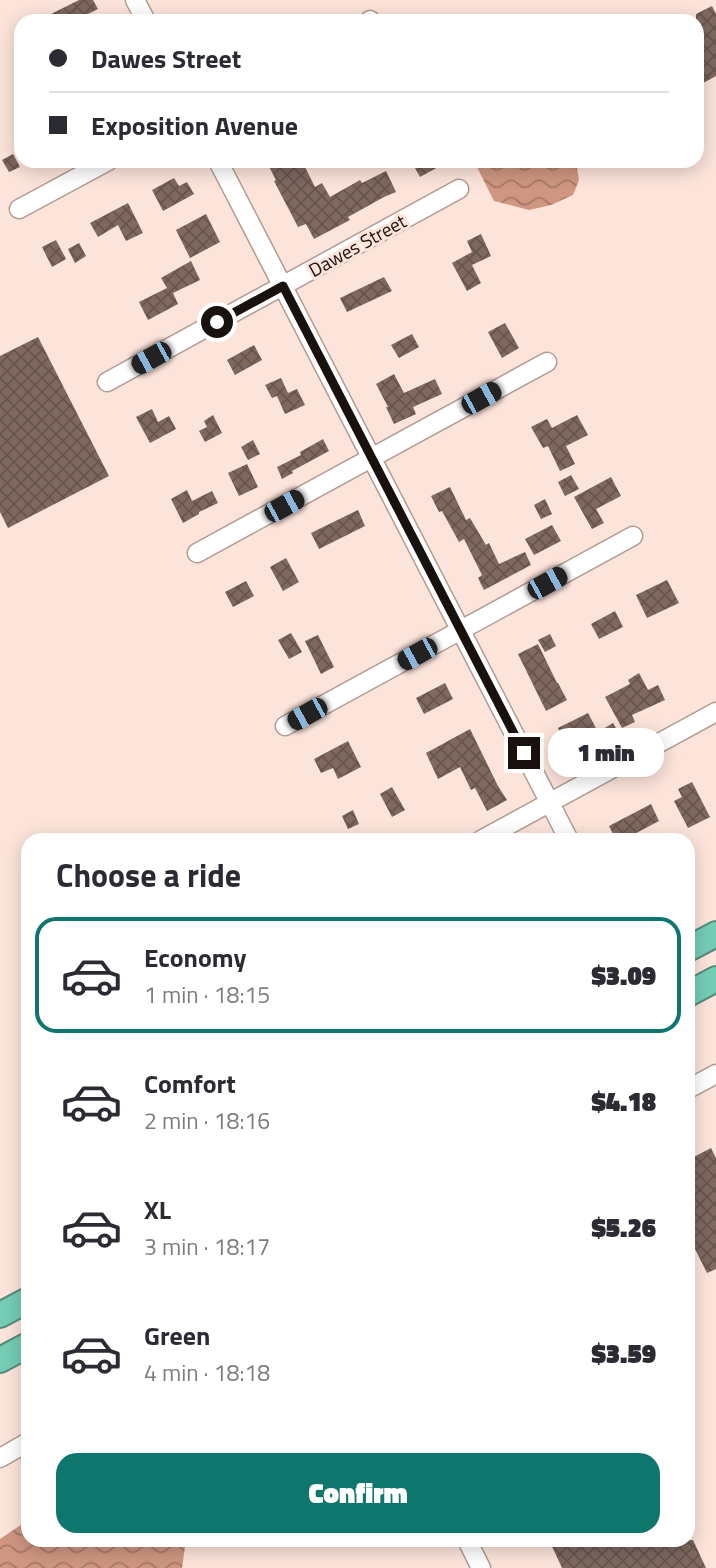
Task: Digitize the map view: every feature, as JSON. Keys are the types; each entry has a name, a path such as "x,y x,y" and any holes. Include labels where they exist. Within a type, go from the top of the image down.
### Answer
{"highway":[{"path":"695,945 716,934"},
{"path":"695,990 716,979"},
{"path":"0,1315 21,1304"},
{"path":"0,1360 21,1349"}],"street":[{"path":"19,209 95,168"},
{"path":"222,168 565,833"},
{"name":"Dawes Street","path":"107,382 459,189"},
{"path":"197,553 547,362"},
{"path":"285,726 633,536"},
{"path":"494,833 716,712"},
{"path":"695,1085 716,1074"},
{"path":"0,1458 21,1446"},
{"path":"470,1547 481,1568"}],"water":[{"path":"478,168 577,168 579,180 573,195 551,205 529,210 494,201"},
{"path":"21,1525 21,1547 185,1547 182,1568 0,1568 0,1539"}],"building":[{"path":"79,0 93,0 98,9 88,14 51,14"},
{"path":"712,6 716,14 716,76 704,83 704,14 696,14"},
{"path":"13,154 14,168 18,168 9,172 2,160"},
{"path":"270,168 306,168 315,187 322,183 330,197 360,180 362,183 386,171 396,192 348,217 350,220 314,239 306,224 298,227 274,181 276,180"},
{"path":"415,168 436,168 420,177"},
{"path":"174,178 179,186 187,182 194,194 163,211 152,190"},
{"path":"128,203 143,233 126,241 118,225 98,237 90,223"},
{"path":"206,214 220,242 190,258 176,230"},
{"path":"481,234 491,256 472,265 481,283 467,291 452,263 472,252 467,241"},
{"path":"56,240 66,259 52,267 42,247"},
{"path":"79,243 86,256 75,263 68,249"},
{"path":"191,261 200,280 173,293 178,304 148,320 139,302 167,288 161,278"},
{"path":"384,277 392,291 347,312 340,298"},
{"path":"505,323 519,348 502,358 488,332"},
{"path":"412,334 419,347 399,358 391,345"},
{"path":"38,337 109,476 8,528 0,512 0,356"},
{"path":"254,345 262,360 235,375 227,360"},
{"path":"394,374 404,393 435,379 442,394 413,407 416,414 394,424 376,384"},
{"path":"281,378 288,393 297,389 305,405 285,414 277,396 272,398 265,385"},
{"path":"152,409 158,422 169,416 176,429 150,443 136,417"},
{"path":"213,415 222,433 205,442 199,431 207,427 204,421"},
{"path":"577,415 588,435 566,446 575,464 560,471 548,446 543,448 531,427 547,419 552,428"},
{"path":"323,439 329,451 282,479 277,467 301,455 300,452"},
{"path":"253,440 260,454 248,460 241,447"},
{"path":"247,464 258,487 239,496 228,473"},
{"path":"571,475 579,489 565,496 558,482"},
{"path":"611,477 621,496 596,509 604,523 592,529 574,497"},
{"path":"450,487 466,520 470,518 486,545 489,543 499,564 525,552 531,565 484,590 478,578 482,575 464,539 459,542 431,496"},
{"path":"187,490 192,501 212,491 218,503 183,523 171,499"},
{"path":"545,499 552,514 541,519 534,505"},
{"path":"358,510 365,526 319,549 311,533"},
{"path":"552,525 561,541 534,555 525,539"},
{"path":"286,558 299,582 283,591 270,567"},
{"path":"667,580 679,603 647,618 636,595"},
{"path":"246,581 254,596 233,607 225,592"},
{"path":"615,611 623,627 599,639 591,624"},
{"path":"291,633 302,652 289,659 278,640"},
{"path":"550,634 556,646 545,652 538,640"},
{"path":"318,635 334,667 321,674 305,641"},
{"path":"538,644 567,700 546,711 518,654"},
{"path":"639,673 648,690 658,685 665,700 632,715 635,722 622,728 605,697 630,684 628,680"},
{"path":"445,683 453,699 424,714 416,698"},
{"path":"588,713 598,732 613,723 622,739 576,764 558,728"},
{"path":"470,729 507,800 487,811 475,788 471,790 460,767 438,779 426,753"},
{"path":"348,741 361,767 338,779 333,768 321,773 314,759"},
{"path":"692,782 710,817 688,828 674,801 682,797 678,789"},
{"path":"392,787 405,810 392,817 380,794"},
{"path":"651,804 659,821 636,833 612,833 609,826"},
{"path":"353,810 359,824 348,829 342,816"},
{"path":"711,1148 716,1158 716,1269 707,1273 695,1249 695,1156"},
{"path":"695,1544 706,1568 562,1568 552,1547 695,1547"}],"route":[{"path":"217,322 283,286 524,753"}]}
